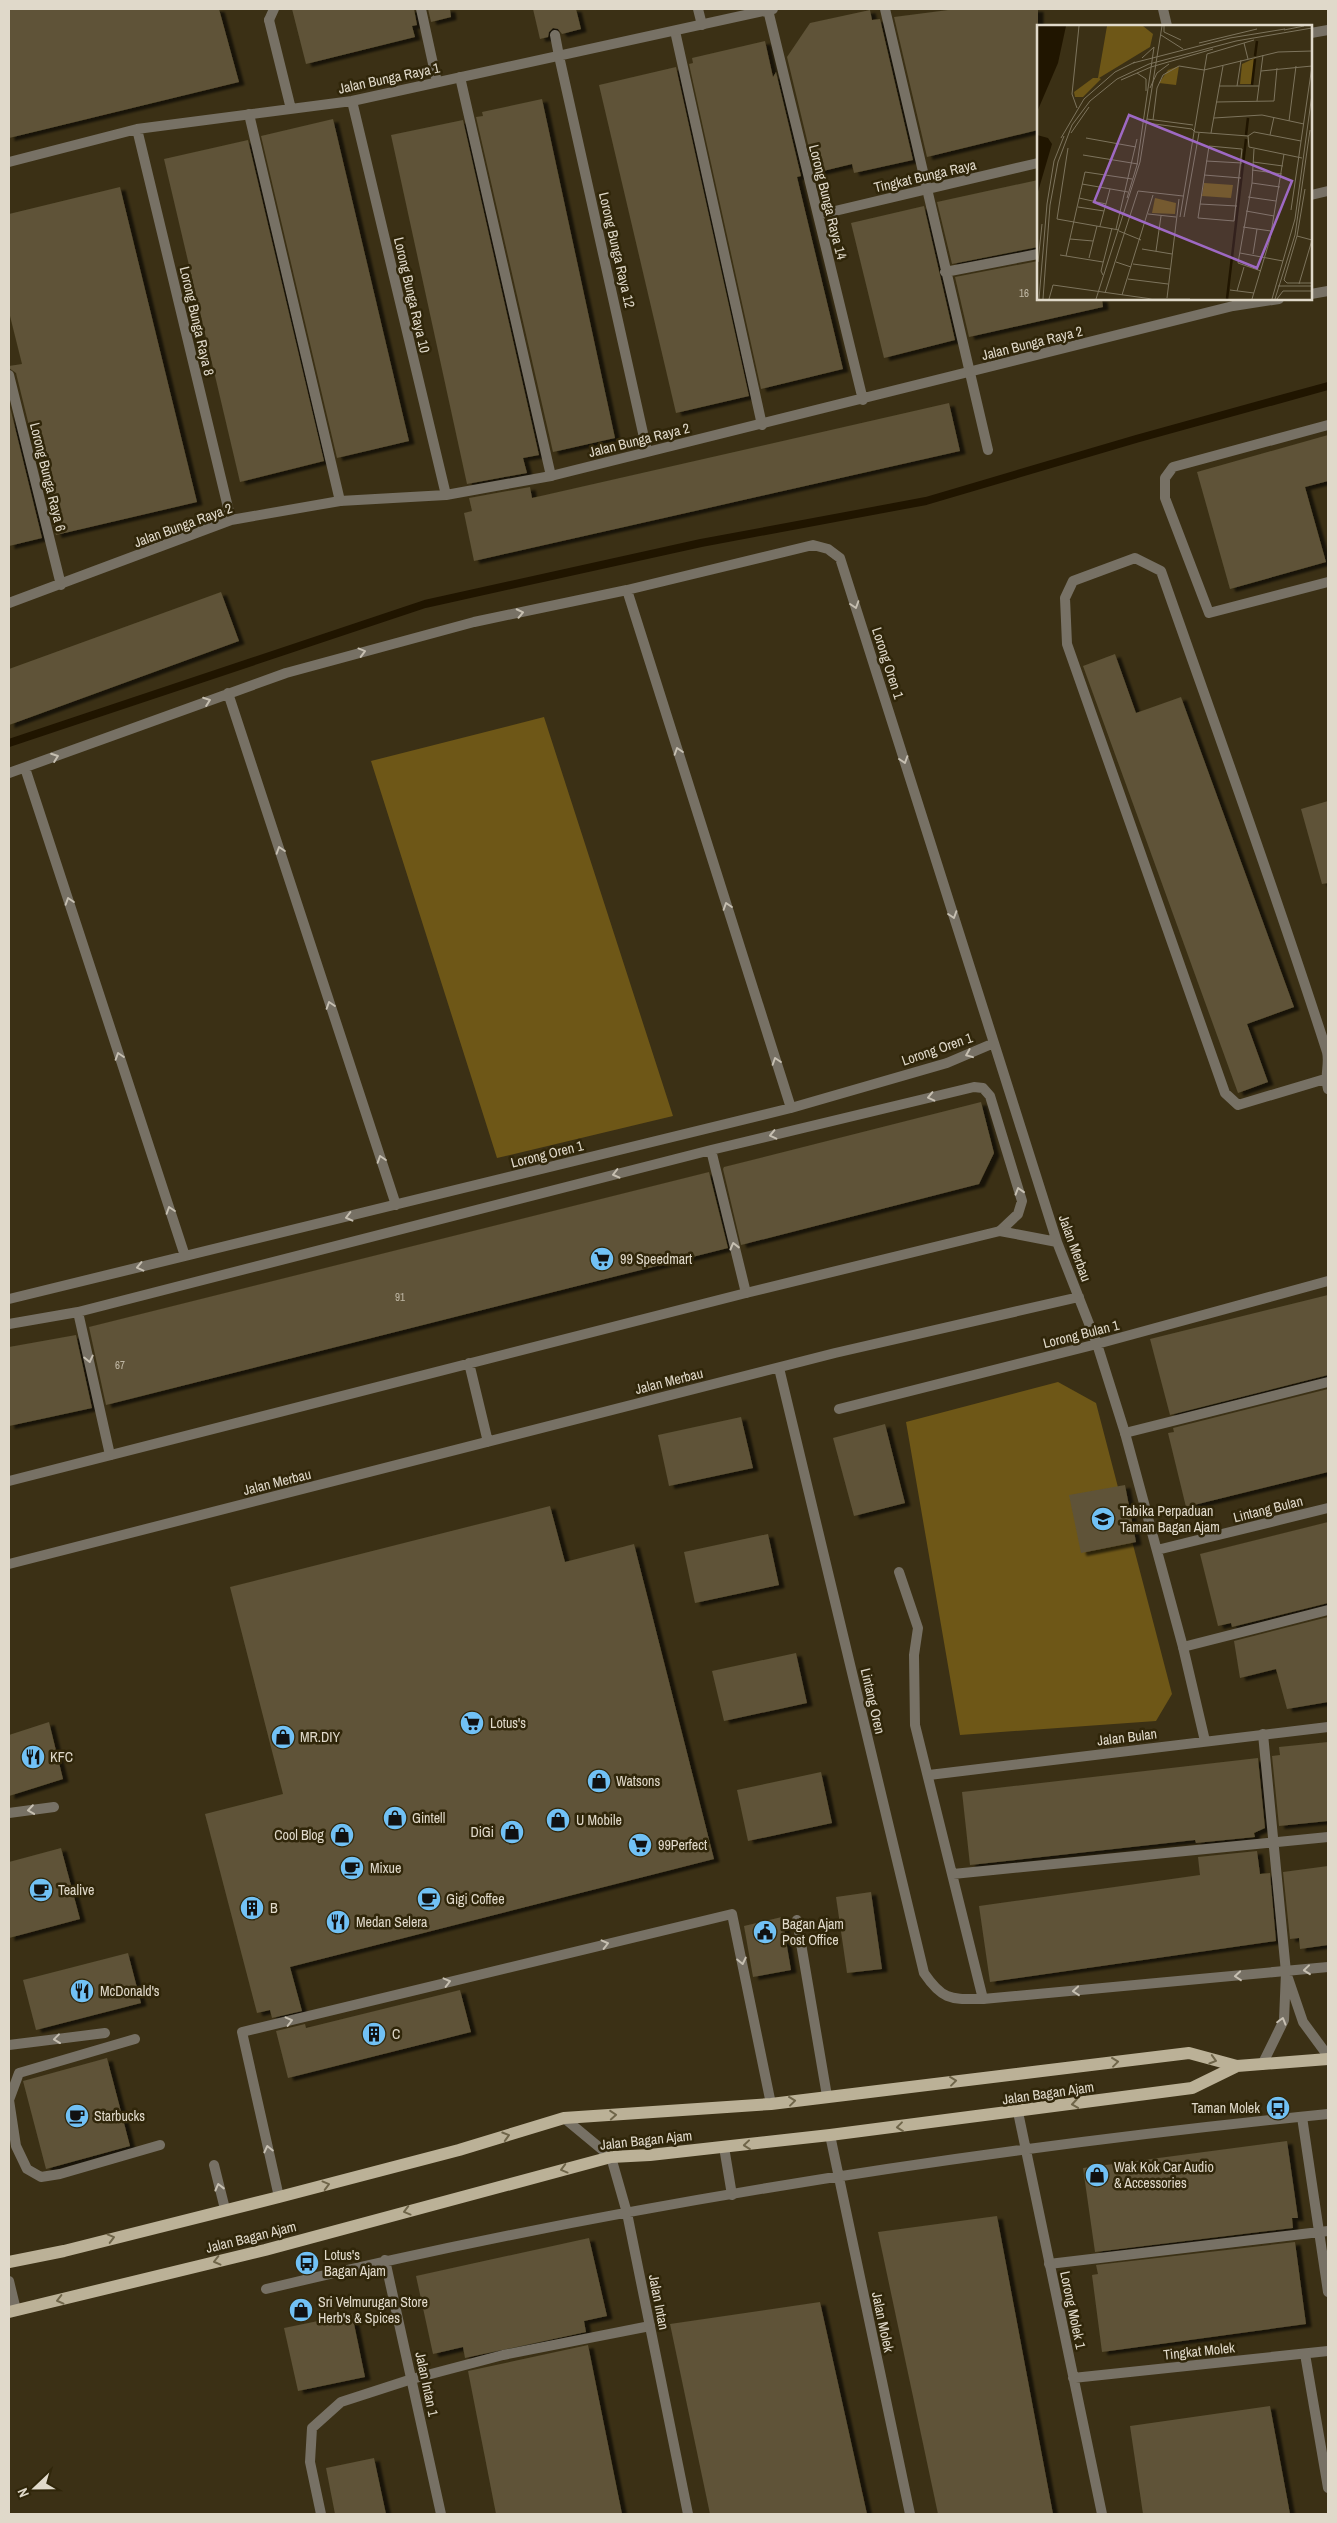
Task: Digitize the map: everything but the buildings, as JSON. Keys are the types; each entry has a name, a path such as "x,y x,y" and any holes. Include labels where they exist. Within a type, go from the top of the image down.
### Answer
{"main road":[{"name":"Jalan Bagan Ajam","path":"9,2262 64,2251 225,2209 279,2197 459,2150 564,2118 771,2104 1189,2053 1237,2066 1328,2058"},
{"name":"Jalan Bagan Ajam","path":"12,2311 265,2250 611,2157 830,2135 1192,2088 1237,2066"}],"street":[{"path":"274,9 269,20 291,109"},
{"path":"421,9 437,82"},
{"path":"698,9 702,25"},
{"name":"Jalan Bunga Raya 1","path":"9,162 138,129 352,101 771,9"},
{"name":"Lorong Bunga Raya 14","path":"771,9 862,400"},
{"path":"885,9 988,450"},
{"path":"1163,9 1167,25"},
{"path":"1312,33 1328,30"},
{"path":"675,31 762,425"},
{"name":"Lorong Bunga Raya 12","path":"555,35 647,451"},
{"path":"460,77 551,476"},
{"name":"Lorong Bunga Raya 10","path":"352,101 446,495"},
{"path":"249,114 340,500"},
{"name":"Lorong Bunga Raya 8","path":"138,129 230,520"},
{"name":"Tingkat Bunga Raya","path":"818,215 1037,163"},
{"path":"1312,195 1328,191"},
{"path":"946,272 1037,254"},
{"path":"1312,294 1328,291"},
{"name":"Jalan Bunga Raya 2","path":"9,603 230,520 340,500 446,495 551,476 969,373 1232,302 1263,300"},
{"name":"Lorong Bunga Raya 6","path":"9,375 60,585"},
{"path":"1328,425 1174,467 1165,478 1165,498 1209,613 1328,582"},
{"name":"Lorong Oren 1","path":"9,1299 791,1108 947,1063 994,1043 840,558 828,549 813,545 627,590"},
{"path":"1135,558 1161,571 1298,962 1328,1055 1327,1084 1238,1105 1225,1093 1067,644 1065,598 1073,581 1135,558"},
{"path":"9,773 286,673 474,622 627,590 791,1108"},
{"path":"228,694 396,1205"},
{"path":"25,768 186,1256"},
{"name":"Jalan Merbau","path":"9,1564 835,1353 1079,1297 1057,1242 994,1043"},
{"path":"9,1324 78,1312 711,1150 974,1087 983,1088 990,1096 1022,1201 1018,1214 1000,1231"},
{"path":"711,1150 746,1293"},
{"path":"9,1481 746,1293 1000,1231 1057,1242"},
{"name":"Lorong Bulan 1","path":"839,1409 1097,1344 1328,1281"},
{"path":"1079,1297 1097,1344 1125,1433 1183,1647 1205,1741"},
{"path":"78,1312 110,1455"},
{"path":"469,1363 488,1442"},
{"name":"Lintang Oren","path":"779,1368 924,1972 934,1988 950,1999 983,1999 1328,1967"},
{"path":"1125,1433 1328,1382"},
{"name":"Lintang Bulan","path":"1157,1550 1328,1508"},
{"path":"899,1572 918,1628 914,1655 915,1725 929,1775 983,1999"},
{"path":"1183,1647 1328,1610"},
{"name":"Jalan Bulan","path":"929,1775 1328,1726"},
{"path":"1262,2065 1284,2020 1286,1972 1263,1734"},
{"path":"9,1813 54,1807"},
{"path":"953,1874 1328,1838"},
{"path":"279,2197 242,2032 732,1914 771,2104"},
{"path":"797,1920 828,2096"},
{"path":"1286,1972 1303,2022 1328,2058"},
{"path":"9,2045 105,2033"},
{"path":"135,2039 19,2074 9,2100 16,2146 27,2169 41,2177 60,2174 160,2145"},
{"name":"Lorong Molek 1","path":"1018,2112 1102,2514"},
{"path":"266,2289 385,2260 627,2213 838,2176 1026,2148 1328,2114"},
{"path":"1302,2117 1324,2232 1328,2292"},
{"path":"564,2118 611,2157"},
{"name":"Jalan Molek","path":"830,2135 910,2514"},
{"path":"724,2147 732,2195"},
{"name":"Jalan Intan","path":"611,2157 627,2213 688,2514"},
{"path":"214,2164 225,2209"},
{"path":"1049,2264 1324,2232"},
{"name":"Jalan Intan 1","path":"385,2260 441,2514"},
{"path":"9,2281 12,2311"},
{"path":"321,2514 310,2462 312,2428 341,2402 412,2379 503,2355 650,2326"},
{"name":"Tingkat Molek","path":"1074,2378 1328,2351"},
{"path":"1305,2354 1328,2488"}],"shaded area":[{"path":"544,717 673,1116 497,1158 371,761"},
{"path":"1058,1382 1096,1403 1172,1694 1156,1721 960,1735 906,1422"}],"waterway":[{"path":"9,743 425,604 701,543 926,501 1136,439 1328,386"}],"place":[{"name":"99 Speedmart","path":"602,1259"},
{"name":"Tabika Perpaduan Taman Bagan Ajam","path":"1103,1519"},
{"name":"Lotus's","path":"472,1723"},
{"name":"MR.DIY","path":"283,1737"},
{"name":"KFC","path":"33,1757"},
{"name":"Watsons","path":"599,1781"},
{"name":"Gintell","path":"395,1818"},
{"name":"U Mobile","path":"558,1820"},
{"name":"DiGi","path":"512,1832"},
{"name":"Cool Blog","path":"342,1835"},
{"name":"99Perfect","path":"640,1845"},
{"name":"Mixue","path":"352,1868"},
{"name":"Tealive","path":"41,1890"},
{"name":"Gigi Coffee","path":"429,1899"},
{"name":"B","path":"252,1908"},
{"name":"Medan Selera","path":"338,1922"},
{"name":"Bagan Ajam Post Office","path":"765,1932"},
{"name":"McDonald's","path":"82,1991"},
{"name":"C","path":"374,2034"},
{"name":"Taman Molek","path":"1278,2108"},
{"name":"Starbucks","path":"77,2116"},
{"name":"Wak Kok Car Audio & Accessories","path":"1097,2175"},
{"name":"Lotus's Bagan Ajam","path":"307,2263"},
{"name":"Sri Velmurugan Store Herb's & Spices","path":"301,2310"}]}
